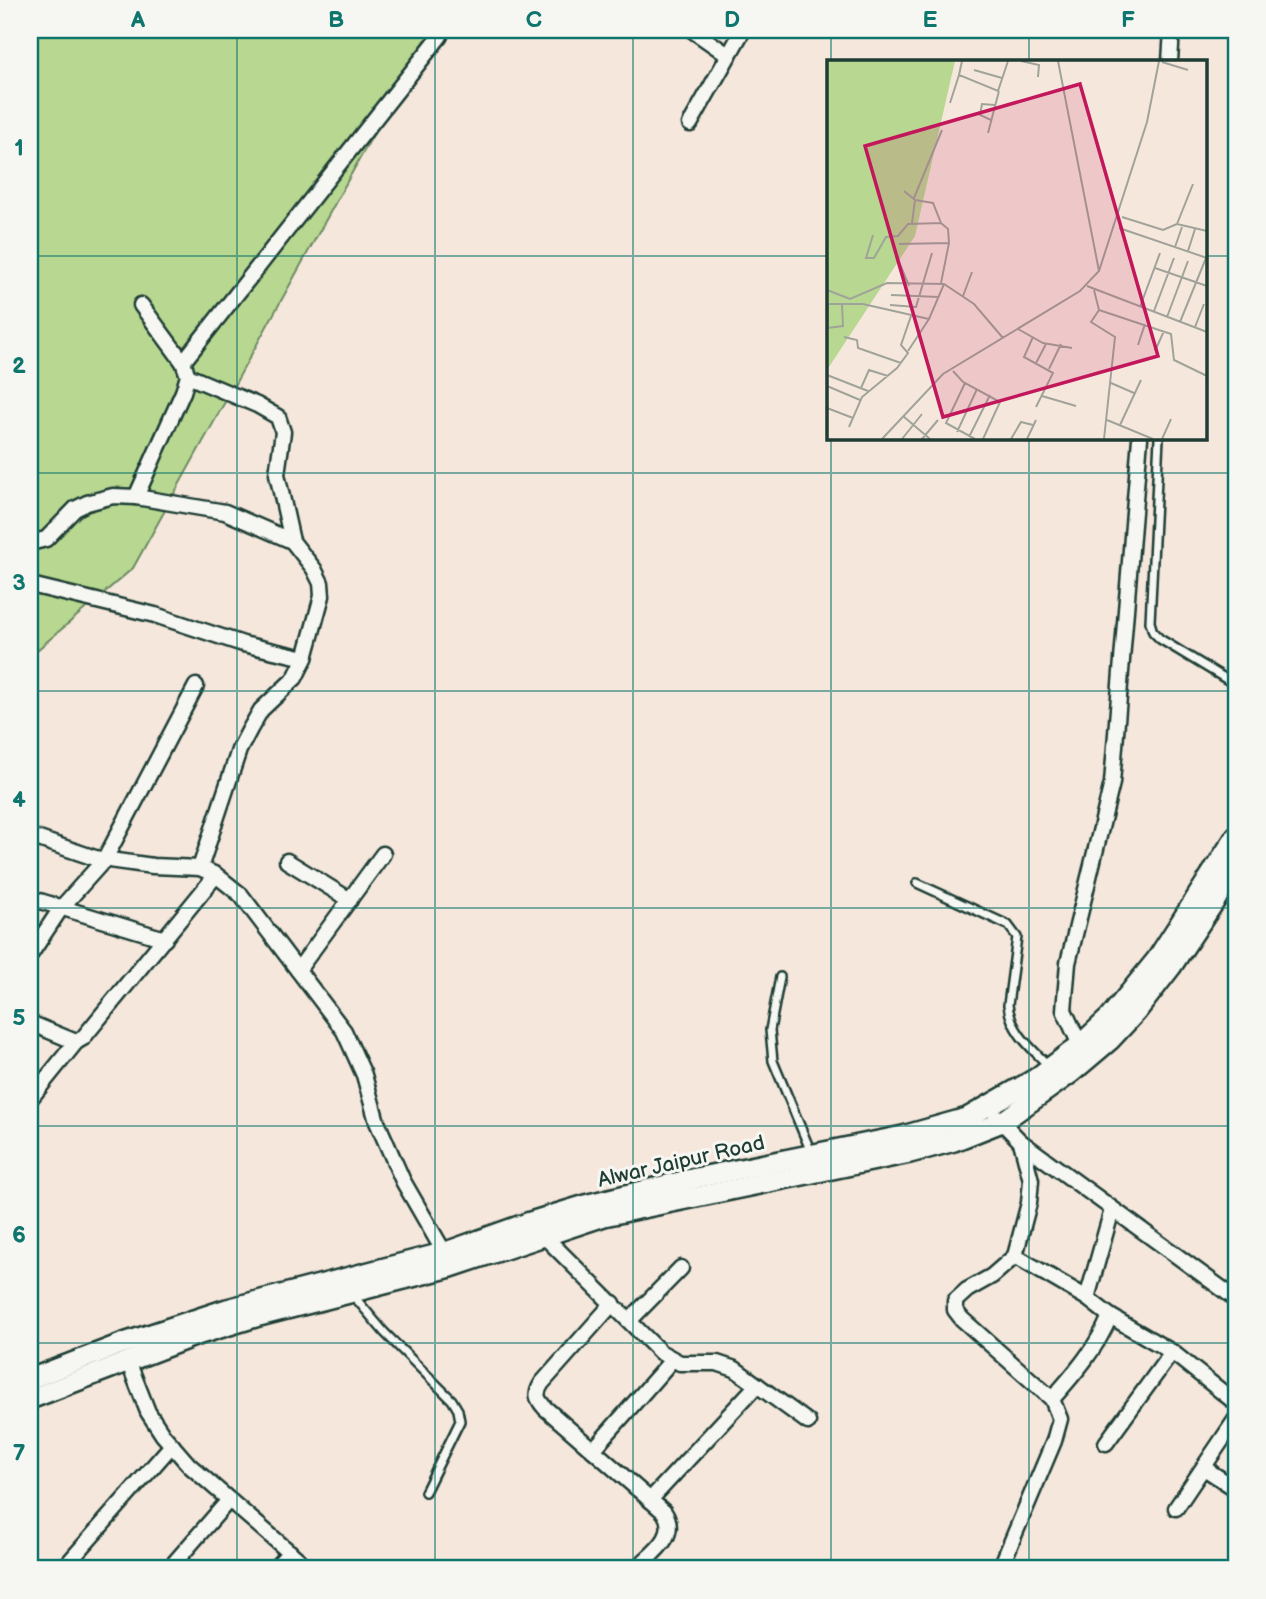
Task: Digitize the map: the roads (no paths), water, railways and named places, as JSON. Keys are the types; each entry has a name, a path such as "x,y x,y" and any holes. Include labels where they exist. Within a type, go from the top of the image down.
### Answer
{"main road":[{"name":"Alwar Jaipur Road","path":"30,1399 197,1335 259,1316 352,1294 448,1259 530,1222 641,1190 813,1156 942,1127 967,1118 1050,1068 1109,1018 1157,959 1236,836"},
{"name":"Alwar Jaipur Road","path":"30,1379 121,1344 228,1309 448,1259 650,1205 910,1153 954,1142 1002,1122 1070,1073 1110,1040 1137,1011 1194,935 1236,869"}],"street":[{"path":"692,30 728,55"},
{"path":"690,124 743,30"},
{"path":"1170,60 1172,30"},
{"path":"136,497 183,392 186,369 440,36"},
{"path":"141,305 186,369 278,418 283,432 277,474 292,541 314,569 321,583 322,596 305,658 295,678 261,709 239,750 200,868"},
{"path":"1080,1045 1064,1010 1068,963 1112,783 1140,439"},
{"path":"30,543 46,539 75,509 113,496 136,497 225,512 292,541"},
{"path":"34,586 155,615 243,644 305,658"},
{"path":"30,955 61,908 105,859 197,686"},
{"path":"30,836 94,858 153,866 200,868 216,875 241,895 344,1031 363,1075 377,1122 403,1181 448,1259"},
{"path":"299,970 383,855"},
{"path":"287,861 350,900"},
{"path":"30,1099 216,875"},
{"path":"30,898 164,939"},
{"path":"30,1023 76,1042"},
{"path":"988,1107 1021,1142 1236,1299"},
{"path":"1000,1569 1060,1419 1052,1399 962,1319 955,1310 955,1301 960,1294 992,1276 1015,1256 1029,1203 1031,1180 1021,1142"},
{"path":"1087,1298 1112,1210"},
{"path":"543,1235 660,1352 680,1363 717,1363 735,1369 808,1422"},
{"path":"1015,1256 1172,1352 1236,1403"},
{"path":"629,1320 681,1268"},
{"path":"613,1303 536,1393 545,1408 664,1512 669,1520 670,1529 664,1540 636,1569"},
{"path":"1052,1399 1081,1366 1102,1335 1110,1316"},
{"path":"1106,1443 1172,1352"},
{"path":"593,1450 672,1360"},
{"path":"128,1361 148,1412 189,1465 309,1569"},
{"path":"650,1500 757,1385"},
{"path":"1176,1508 1236,1419"},
{"path":"63,1569 172,1445"},
{"path":"1204,1468 1236,1489"},
{"path":"169,1569 229,1500"},
{"path":"274,1569 290,1552"}],"lane":[{"path":"1159,439 1151,628 1160,639 1236,685"},
{"path":"917,883 1014,930 1017,937 1009,1013 1017,1034 1050,1068"},
{"path":"780,977 770,1030 773,1061 813,1156"},
{"path":"352,1294 384,1332 452,1400 458,1410 460,1421 425,1492"}]}
